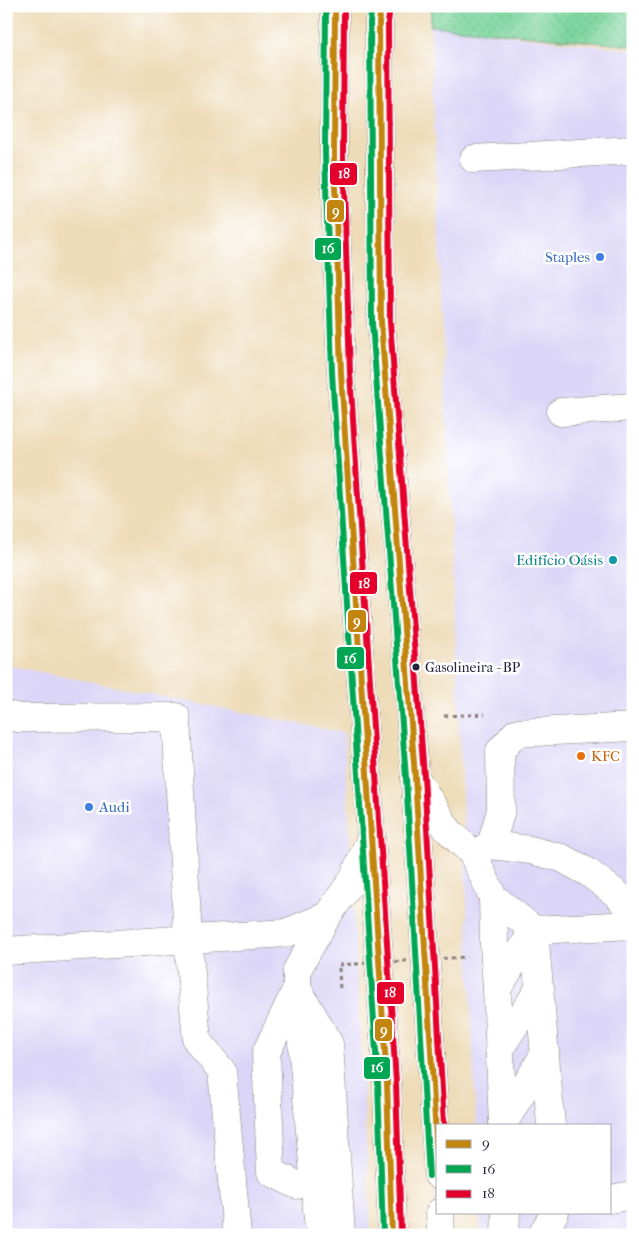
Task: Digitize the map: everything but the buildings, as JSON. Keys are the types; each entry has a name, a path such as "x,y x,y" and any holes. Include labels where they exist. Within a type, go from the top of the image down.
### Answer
{"main road":[{"path":"335,6 334,154 341,373 387,1083 392,1235"},
{"path":"381,6 379,32 382,322 415,777 436,1140"},
{"path":"474,160 633,150"},
{"path":"561,412 633,407"},
{"path":"6,715 19,718 176,717 188,939 196,1041 222,1071 236,1235"},
{"path":"503,1124 493,897 482,849 502,810 500,751 516,732 633,727"},
{"path":"415,777 447,829 482,849 530,850 562,858 618,894 633,914"},
{"path":"323,1235 318,1220 297,988 297,970 327,916 352,881 371,838"},
{"path":"493,897 534,930 633,925"},
{"path":"6,951 286,933 327,916"},
{"path":"534,930 545,1052 548,1121"},
{"path":"497,989 534,930"},
{"path":"297,988 289,1053 297,1185 317,1205"},
{"path":"297,988 329,1044 341,1235"},
{"path":"499,1049 540,988"},
{"path":"503,1124 545,1052"},
{"path":"612,1199 633,1195"},
{"path":"440,1214 441,1235"},
{"path":"505,1235 506,1214"},
{"path":"542,1235 554,1214"}],"path":[{"path":"340,998 339,965 468,957"}],"shaded area":[{"path":"430,26 633,50 633,1235 481,1235 480,1214 612,1214 612,1124 476,1124"},
{"path":"6,665 344,733 371,1235 6,1235"}],"green space":[{"path":"432,6 633,6 633,46 430,26"}],"transit line":[{"name":"16","path":"326,6 325,154 332,373 378,1083 383,1235"},
{"name":"9","path":"335,6 334,154 341,373 387,1083 392,1235"},
{"name":"18","path":"344,6 343,154 350,373 396,1082 401,1235"},
{"name":"16","path":"372,6 370,22 372,323 406,778 429,1176"},
{"name":"9","path":"381,6 379,22 381,322 415,777 436,1137"},
{"name":"18","path":"390,7 388,23 390,322 424,776 444,1124"}],"place":[{"name":"Staples","path":"600,257"},
{"name":"Edifício Oásis","path":"613,560"},
{"name":"Gasolineira - BP","path":"416,667"},
{"name":"KFC","path":"581,756"},
{"name":"Audi","path":"89,807"}]}
